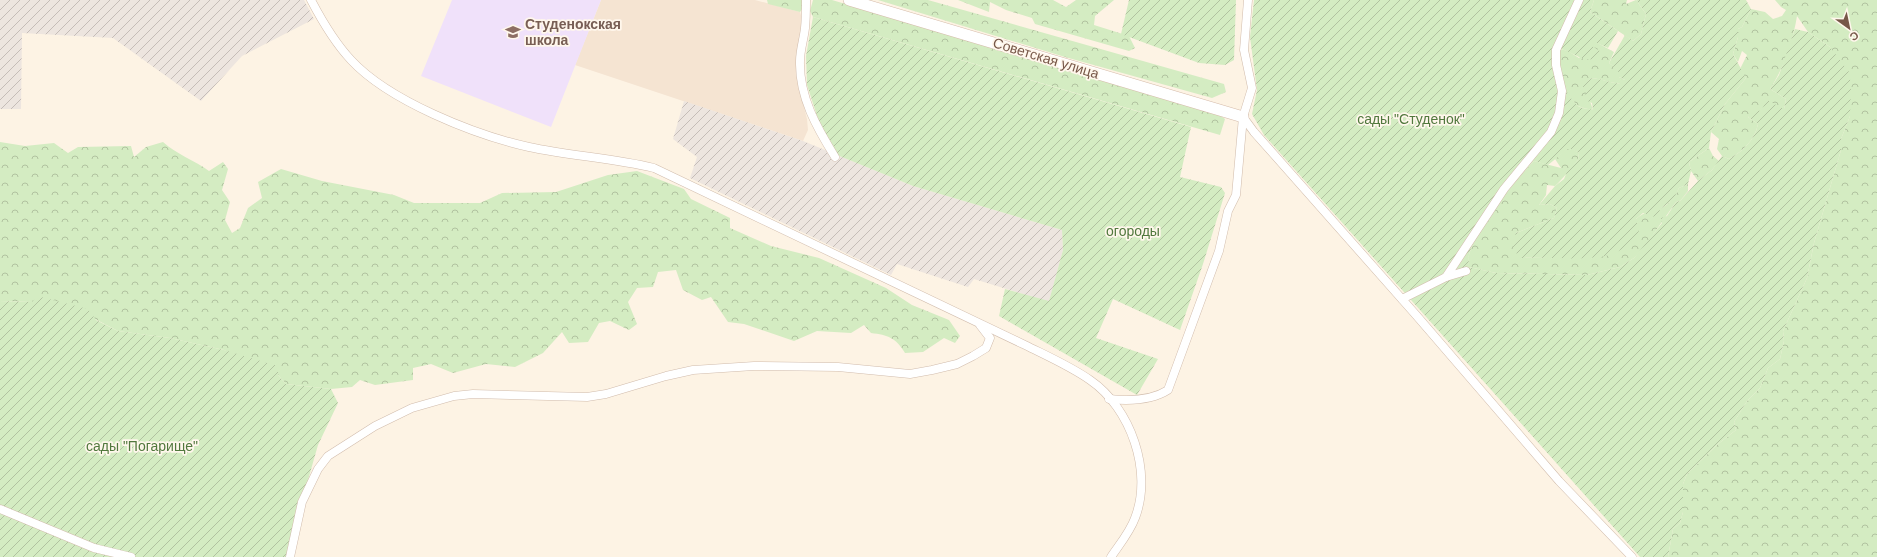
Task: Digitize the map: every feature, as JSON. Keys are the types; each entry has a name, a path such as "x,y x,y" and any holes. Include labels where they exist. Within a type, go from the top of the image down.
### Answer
{"street":[{"path":"311,0 338,44 352,61 384,87 414,105 484,134 528,147 628,162 654,168 978,322 1068,366 1091,380 1109,399 1128,427 1136,446 1142,486 1135,519 1111,557"},
{"path":"806,0 806,26 800,61 803,88 809,108 823,138 835,157"},
{"name":"Советская улица","path":"849,0 1242,117"},
{"path":"1109,399 1126,401 1144,399 1159,396 1168,390 1219,251 1228,211 1236,196 1242,117 1252,88 1244,50 1248,0"},
{"path":"1446,277 1504,189 1551,132 1559,113 1562,91 1556,65 1556,50 1579,0"},
{"path":"1242,117 1559,481 1632,557"},
{"path":"1402,299 1446,277 1466,271"},
{"path":"290,557 302,502 318,469 328,456 375,426 412,408 454,396 473,394 587,397 606,394 666,376 693,370 732,367 838,367 910,374 957,364 986,348 990,338 978,322"},
{"path":"0,509 94,548 131,557"}],"shaded area":[{"path":"0,0 304,0 314,19 242,56 201,101 113,38 22,33 21,109 0,109"},
{"name":"Студенокская школа","path":"452,0 601,0 551,127 421,76"},
{"path":"601,0 755,0 800,12 803,22 801,95 808,130 803,141 575,65"},
{"path":"684,101 803,141 913,186 1062,230 1063,250 1049,302 974,279 968,287 897,264 891,275 690,178 697,157 673,139"}],"green space":[{"path":"767,0 802,0 803,8 800,12 768,4"},
{"path":"813,0 832,0 1218,114 1225,119 1220,135 813,17 810,11"},
{"path":"878,0 928,0 1224,84 1226,92 1212,98 1065,57"},
{"path":"958,0 1053,0 1066,7 1076,0 1114,0 1095,16 1094,25 1129,36 1135,48 1129,51 1035,24 1032,18 1006,10 990,2 989,12"},
{"path":"1129,0 1236,0 1234,60 1225,65 1199,63 1121,34"},
{"name":"сады \"Студенок\"","path":"1254,0 1594,0 1590,12 1618,31 1608,48 1592,41 1592,46 1603,53 1601,57 1584,59 1561,49 1559,64 1564,87 1572,100 1579,107 1593,110 1592,103 1583,99 1587,92 1582,85 1592,78 1625,84 1625,80 1619,77 1618,70 1609,63 1625,35 1633,41 1641,34 1646,14 1636,0 1746,0 1751,9 1742,27 1738,29 1738,37 1733,54 1746,78 1725,104 1711,132 1709,148 1689,162 1691,171 1688,184 1679,188 1673,200 1660,209 1658,218 1643,213 1636,219 1639,233 1622,249 1606,256 1583,258 1522,258 1518,255 1513,247 1516,233 1554,218 1557,208 1550,204 1539,205 1555,186 1564,179 1568,169 1578,160 1579,153 1569,148 1548,165 1534,161 1507,192 1479,232 1469,255 1469,267 1496,273 1587,275 1620,267 1634,258 1662,223 1661,218 1667,216 1676,202 1680,201 1698,181 1712,170 1722,156 1729,159 1748,144 1754,135 1758,124 1748,117 1755,110 1761,111 1767,100 1784,109 1786,99 1770,89 1779,75 1795,29 1808,32 1830,47 1849,72 1851,86 1850,116 1841,139 1841,150 1814,243 1807,278 1783,331 1784,341 1780,359 1768,368 1760,388 1747,401 1734,422 1736,430 1718,444 1687,474 1683,484 1683,512 1680,523 1673,529 1668,557 1640,557 1264,135 1252,114 1257,90 1250,37"},
{"path":"1594,0 1627,0 1626,4 1636,0 1646,14 1641,34 1633,41 1590,12"},
{"path":"1775,0 1877,0 1877,557 1668,557 1673,529 1680,523 1683,512 1683,484 1687,474 1718,444 1736,430 1734,422 1747,401 1760,388 1768,368 1780,359 1784,341 1783,331 1807,278 1814,243 1841,150 1841,139 1850,116 1830,47 1808,32 1797,16 1787,54 1780,72 1770,89 1786,99 1784,109 1761,111 1748,117 1758,124 1754,135 1744,149 1729,159 1722,156 1717,149 1719,139 1711,132 1725,104 1746,78 1740,69 1747,55 1742,51 1738,62 1733,54 1738,37 1738,29 1742,27 1751,9 1765,12 1773,19 1782,16 1786,10"},
{"name":"огороды","path":"813,17 1191,127 1180,177 1221,187 1225,193 1203,264 1180,330 1113,299 1096,338 1158,359 1137,395 999,316 1005,289 1049,301 1063,250 1062,230 913,186 837,155 819,122 807,85 806,56"},
{"path":"1592,40 1614,52 1609,63 1619,70 1619,77 1625,80 1625,84 1618,84 1592,78 1588,81 1587,92 1593,110 1578,106 1572,100 1564,87 1560,73 1560,49 1568,51 1579,58 1591,46"},
{"path":"0,142 25,146 54,143 68,153 78,147 131,146 134,157 146,147 163,142 209,171 223,162 228,169 222,190 230,202 225,220 232,233 240,228 248,208 262,198 258,182 281,169 322,181 394,195 414,203 480,203 502,193 556,192 608,175 637,171 684,189 691,199 730,218 730,228 771,246 819,258 886,288 912,305 949,320 960,336 955,343 944,338 923,352 905,353 902,348 891,338 871,333 864,325 851,333 817,331 794,341 744,324 728,322 711,297 702,300 683,290 676,270 658,272 653,287 637,288 628,302 637,324 629,330 610,321 599,323 588,342 569,343 562,332 543,353 515,367 486,364 453,373 431,364 413,368 413,380 375,385 360,380 352,387 331,389 286,384 278,375 224,350 170,338 118,331 95,319 32,302 0,301"},
{"path":"1569,147 1579,153 1578,160 1555,186 1547,185 1546,195 1539,205 1550,204 1557,208 1554,218 1516,233 1522,258 1551,257 1636,219 1649,211 1664,206 1674,197 1679,188 1688,184 1688,191 1680,201 1676,202 1645,246 1634,258 1620,267 1587,275 1496,273 1469,267 1469,255 1479,232 1497,205 1517,180 1534,161 1561,168 1555,159"},
{"path":"1709,148 1713,156 1719,161 1712,170 1698,181 1691,171 1689,162"},
{"name":"сады \"Погарище\"","path":"37,296 88,309 96,320 118,331 170,338 224,350 278,366 278,375 286,384 331,389 338,403 318,445 286,557 0,557 0,301 32,302"}],"place":[{"name":"Студенокская школа","path":"513,32"}]}
